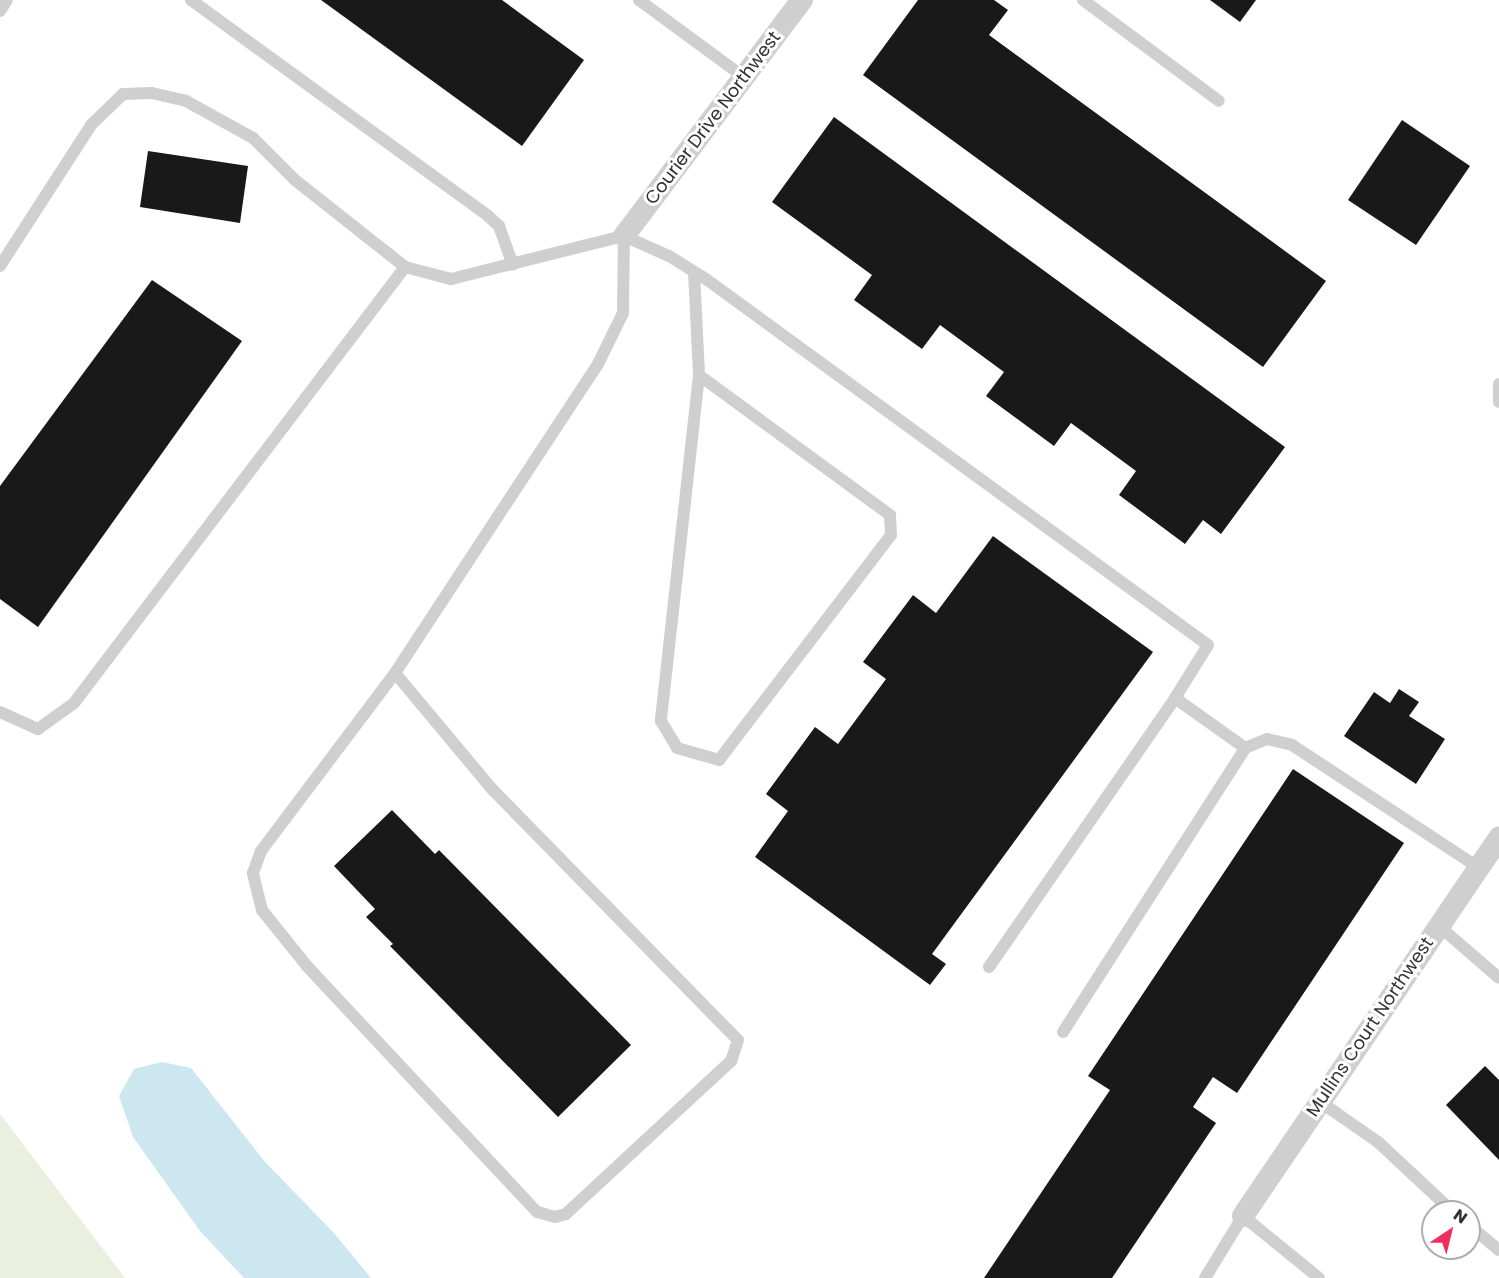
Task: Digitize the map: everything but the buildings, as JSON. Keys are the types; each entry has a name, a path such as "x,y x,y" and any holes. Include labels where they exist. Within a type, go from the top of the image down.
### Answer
{"street":[{"name":"Courier Drive Northwest","path":"624,236 799,1"},
{"name":"Mullins Court Northwest","path":"1243,1216 1499,838"}],"lane":[{"path":"0,11 7,0"},
{"path":"190,0 488,216 499,226 513,265"},
{"path":"639,0 744,77"},
{"path":"1083,0 1219,101"},
{"path":"0,266 92,124 123,93 152,93 186,101 253,138 296,180 405,267 451,279 624,236 694,272 1208,645 1175,698 990,967"},
{"path":"395,673 492,789 738,1040 731,1061 566,1214 555,1217 537,1212 307,966 262,910 253,873 261,851 395,673 608,348 622,313 624,236"},
{"path":"0,712 38,729 74,703 405,267"},
{"path":"694,272 699,375 661,721 678,748 719,760 891,535 890,515 699,375"},
{"path":"1499,384 1499,402"},
{"path":"1175,698 1245,748"},
{"path":"1063,1032 1245,748 1267,740 1292,745 1479,868"},
{"path":"1439,926 1499,978"},
{"path":"1319,1101 1378,1142 1440,1200"},
{"path":"1205,1278 1243,1216 1319,1278"},
{"path":"1481,1235 1499,1250"}],"shaded area":[{"path":"0,1114 125,1278 0,1278"}],"water":[{"path":"162,1062 191,1068 265,1162 334,1233 371,1278 244,1278 200,1231 133,1137 119,1096 134,1069"}]}
